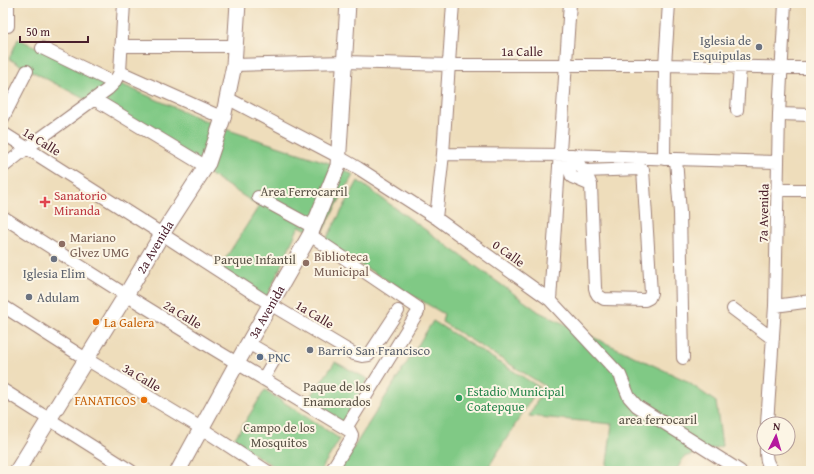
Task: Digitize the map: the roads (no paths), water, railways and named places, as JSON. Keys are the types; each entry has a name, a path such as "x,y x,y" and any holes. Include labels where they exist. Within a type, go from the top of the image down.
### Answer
{"main road":[{"name":"2a Avenida","path":"17,471 162,234 208,163 224,118 234,65 238,3"},
{"name":"3a Avenida","path":"178,471 248,343 312,231 338,166 348,3"}],"street":[{"path":"8,3 8,26"},
{"path":"3,167 108,89 117,77 124,3"},
{"path":"436,218 443,154 453,3"},
{"path":"550,300 565,155 565,65 570,3"},
{"path":"669,3 665,66 670,159 680,213 683,358"},
{"name":"7a Avenida","path":"768,416 775,306 779,114 785,3"},
{"path":"121,46 235,46"},
{"path":"42,48 224,118"},
{"name":"1a Calle","path":"234,65 345,62 449,65 781,66 811,68"},
{"path":"737,110 740,66"},
{"path":"3,118 27,70"},
{"name":"0 Calle","path":"227,98 358,168 436,218 550,300 620,375 629,397 637,406 740,471"},
{"path":"94,99 205,166"},
{"path":"779,114 811,115"},
{"name":"1a Calle","path":"3,133 270,304 354,354 362,356 369,355 398,311"},
{"path":"443,154 565,155 778,162"},
{"path":"565,155 585,171 591,185 596,294 604,299 645,300 649,298 651,292 643,170 585,171"},
{"path":"565,155 572,177 591,185"},
{"path":"777,190 811,190"},
{"path":"258,197 312,231 418,308 418,312 348,429 352,435 351,439 331,471"},
{"name":"2a Calle","path":"3,217 126,295 348,429"},
{"path":"775,306 811,301"},
{"name":"3a Calle","path":"3,306 86,359 202,428 267,471"},
{"path":"733,309 773,339"},
{"path":"248,343 273,359 273,362 263,379"},
{"path":"3,390 131,471"},
{"path":"766,456 768,465 773,471"}],"place":[{"name":"Iglesia de Esquipulas","path":"759,47"},
{"name":"Sanatorio Miranda","path":"45,202"},
{"name":"Mariano Glvez UMG","path":"62,244"},
{"name":"Iglesia Elim","path":"54,259"},
{"name":"Biblioteca Municipal","path":"306,263"},
{"name":"Adulam","path":"29,297"},
{"name":"La Galera","path":"96,322"},
{"name":"Barrio San Francisco","path":"310,350"},
{"name":"PNC","path":"260,357"},
{"name":"Estadio Municipal Coatepque","path":"459,398"},
{"name":"FANATICOS","path":"144,400"}],"park label":[{"name":"Area Ferrocarril","path":"304,191"},
{"name":"Parque Infantil","path":"255,259"},
{"name":"Paque de los Enamorados","path":"337,394"},
{"name":"area ferrocaril","path":"658,419"},
{"name":"Campo de los Mosquitos","path":"279,434"}]}
